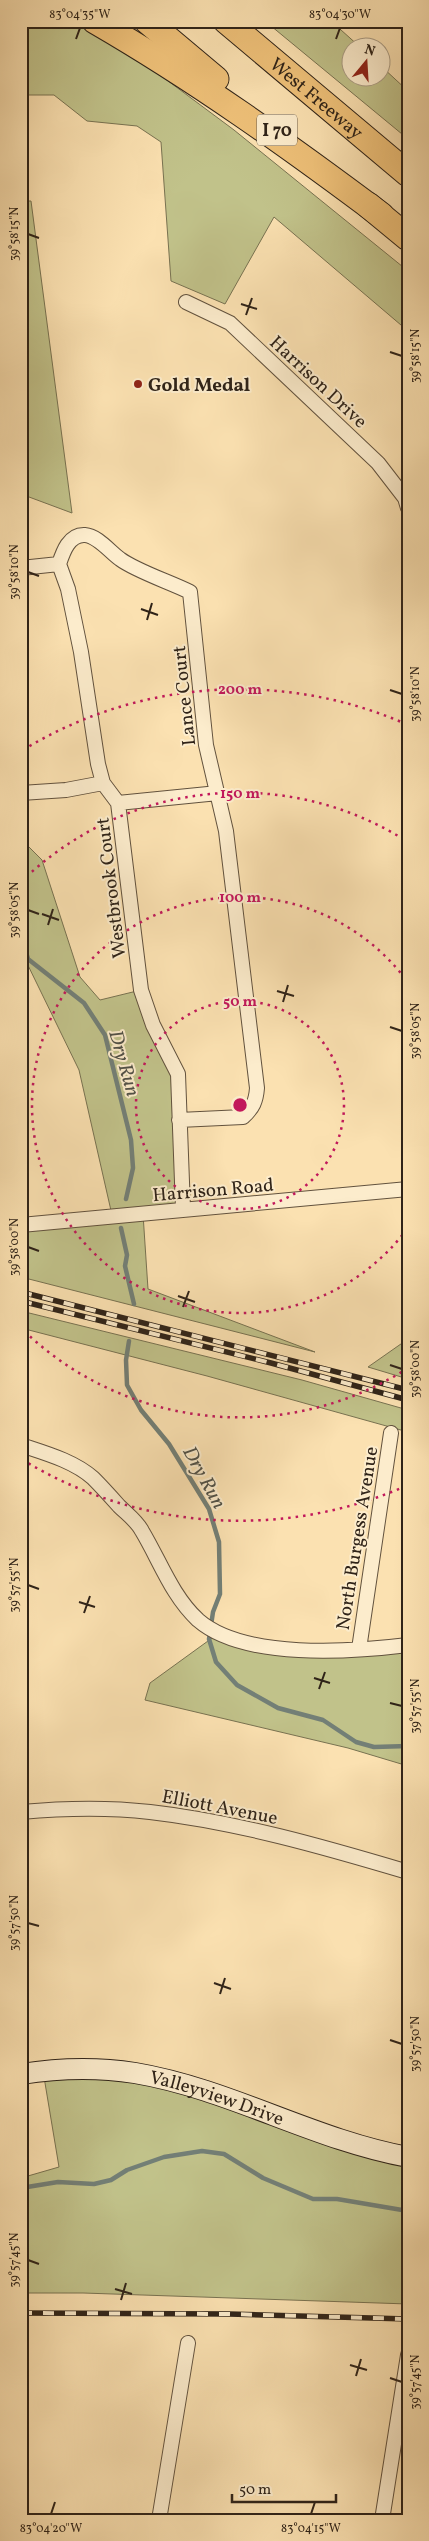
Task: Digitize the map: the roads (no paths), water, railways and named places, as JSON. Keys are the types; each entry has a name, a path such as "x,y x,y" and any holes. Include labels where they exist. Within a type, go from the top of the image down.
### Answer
{"highway":[{"path":"96,21 169,64 278,138 381,215"},
{"name":"I 70","path":"147,21 408,238"},
{"name":"West Freeway","path":"226,21 408,174"}],"street":[{"name":"Harrison Drive","path":"186,302 230,323 378,462 405,498 408,508"},
{"name":"Lance Court","path":"59,564 65,548 76,537 86,535 97,540 122,561 190,592 206,744 226,831 257,1088 256,1100 250,1111 243,1116 179,1120"},
{"path":"21,568 59,564"},
{"name":"Westbrook Court","path":"59,564 68,589 79,643 98,764 103,782 118,803 141,990 153,1025 178,1074 183,1209"},
{"path":"21,793 66,790 103,782"},
{"path":"118,803 218,794"},
{"name":"Harrison Road","path":"21,1225 408,1189"},
{"name":"North Burgess Avenue","path":"358,1649 391,1433"},
{"path":"21,1446 56,1456 92,1477 140,1528 181,1602 200,1621 219,1634 236,1640 276,1648 325,1650 408,1645"},
{"name":"Elliott Avenue","path":"21,1812 56,1809 149,1812 210,1821 283,1838 408,1872"},
{"name":"Valleyview Drive","path":"21,2074 82,2069 108,2070 157,2078 210,2092 319,2133 408,2157"},
{"path":"159,2520 188,2343"},
{"path":"382,2520 408,2356"}],"waterway":[{"name":"Dry Run","path":"21,936 28,959 84,1003 105,1035 131,1140 133,1168 126,1199"},
{"name":"Dry Run","path":"121,1228 127,1255 125,1266 134,1304"},
{"name":"Dry Run","path":"129,1341 126,1360 127,1385 141,1410 169,1444 209,1509 219,1542 220,1594 213,1612 209,1639 216,1662 237,1685 278,1708 323,1720 356,1742 374,1747 408,1746"},
{"path":"21,2188 58,2182 94,2184 111,2180 127,2170 164,2157 202,2151 224,2154 263,2178 313,2199 337,2199 408,2211"}],"railway":[{"path":"21,1292 408,1390"},
{"path":"21,1301 271,1363 408,1400"},
{"path":"21,2313 229,2314 408,2319"}],"place":[{"name":"Gold Medal","path":"138,384"}]}
